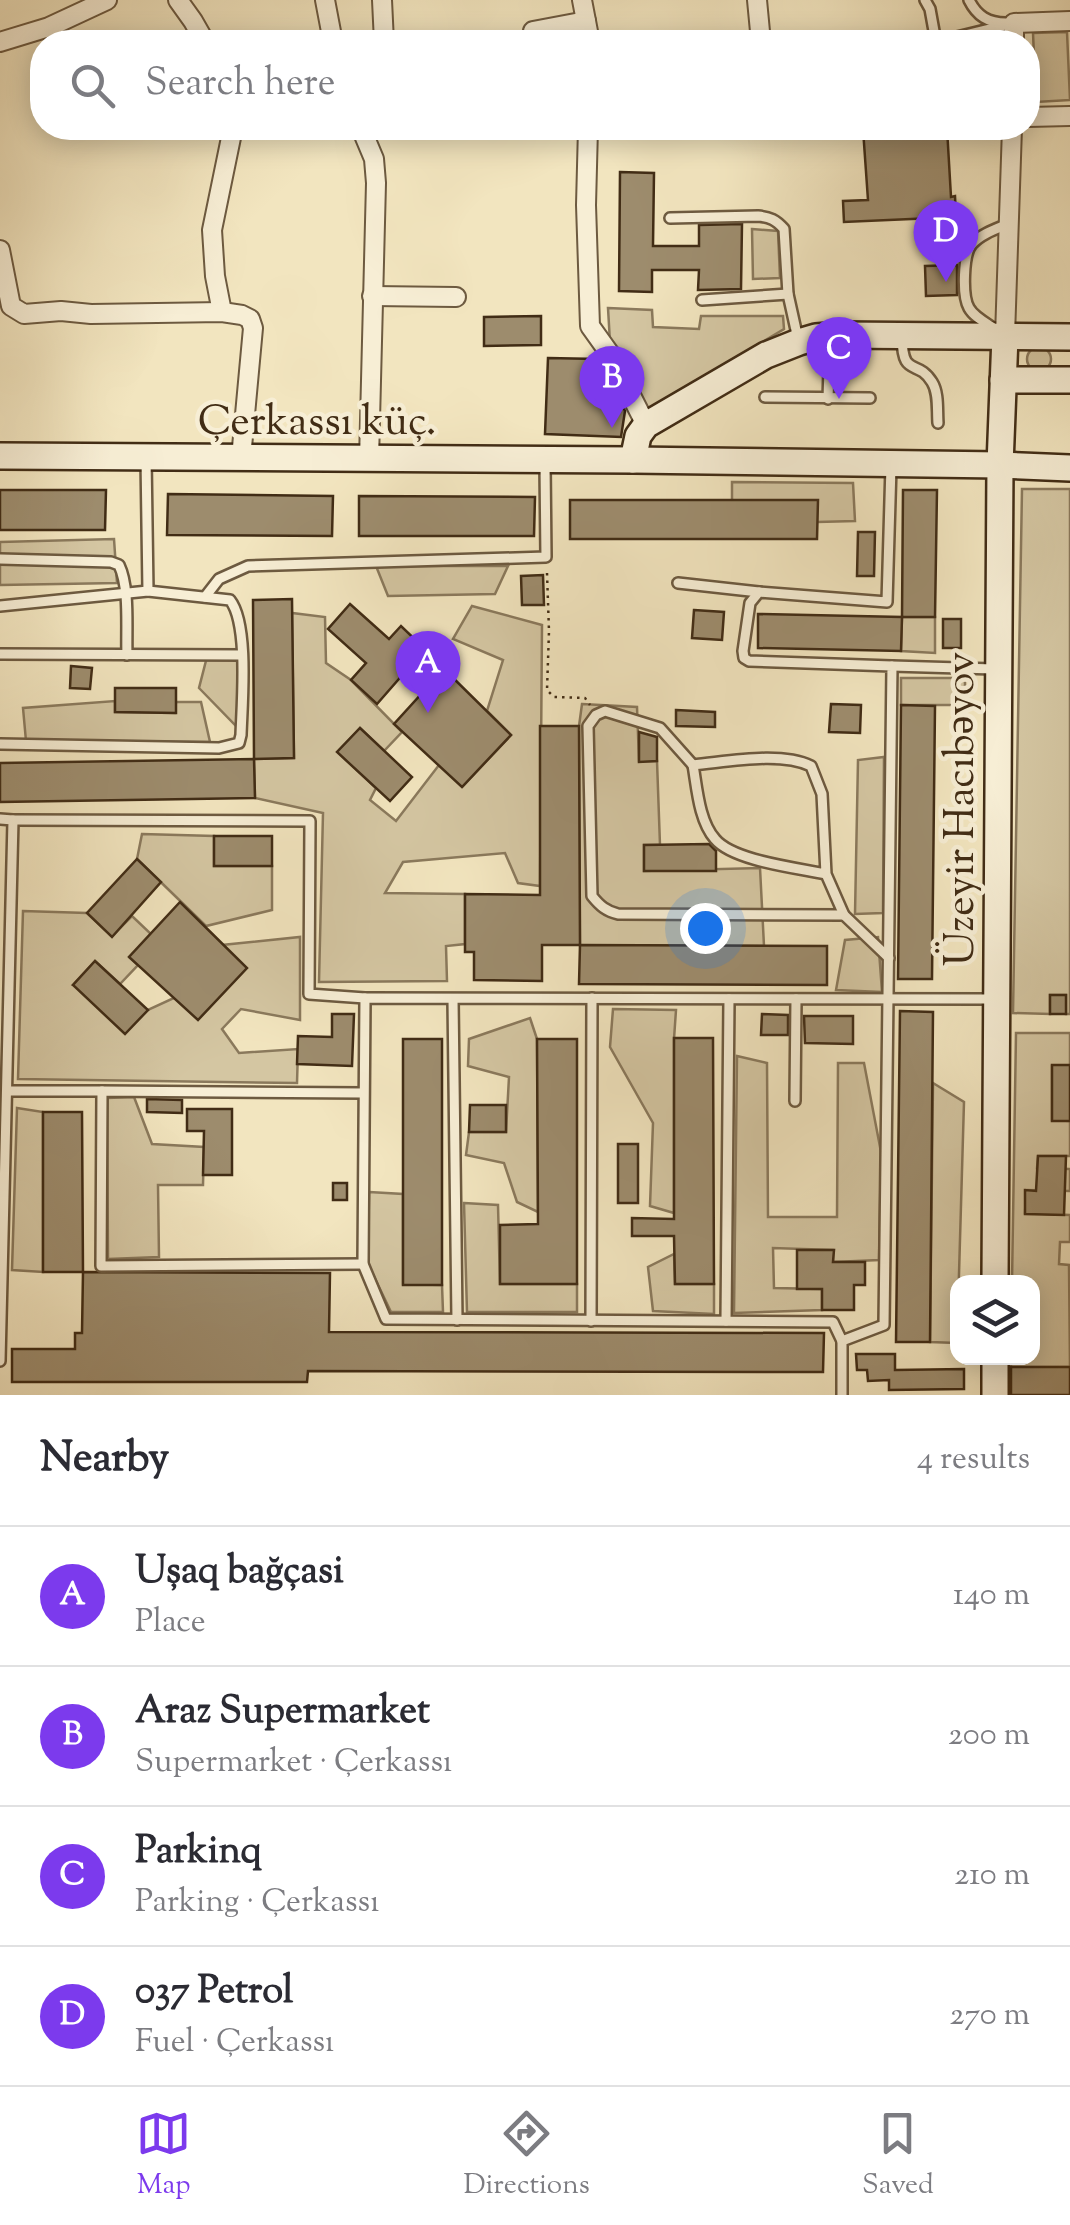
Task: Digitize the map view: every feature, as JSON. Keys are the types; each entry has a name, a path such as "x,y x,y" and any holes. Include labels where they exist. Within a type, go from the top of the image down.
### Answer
{"street":[{"path":"38,30 107,0"},
{"path":"178,0 199,30"},
{"path":"326,0 330,30"},
{"path":"382,0 383,30"},
{"path":"582,0 588,30"},
{"path":"756,0 760,30"},
{"path":"1028,30 1070,21"},
{"path":"540,30 586,22"},
{"path":"0,42 30,32"},
{"path":"1040,117 1070,116"},
{"path":"222,312 212,230 231,140"},
{"path":"366,140 374,159 376,182 369,460"},
{"path":"588,140 590,326 610,354 646,425"},
{"path":"1005,336 1012,140"},
{"path":"0,250 11,306 24,314 222,312 250,319 253,328 241,458"},
{"path":"372,296 456,297"},
{"path":"633,460 638,436 646,425 766,355 799,342 830,336 1070,337"},
{"name":"Üzeyir Hacıbəyov","path":"995,1275 1000,465 1005,336"},
{"path":"1003,380 1070,380"},
{"name":"Çerkassı küç.","path":"0,456 633,460 1070,468"},
{"path":"995,1365 995,1395"}],"lane":[{"path":"925,0 934,30"},
{"path":"969,0 979,15 1008,30"},
{"path":"670,218 770,217 784,229 788,294 799,342"},
{"path":"1005,336 967,305 965,258 974,242 1008,224"},
{"path":"702,300 788,294"},
{"path":"902,335 902,359 933,383 938,423"},
{"path":"828,398 830,336"},
{"path":"765,397 870,398"},
{"path":"146,458 148,591"},
{"path":"205,597 219,579 248,566 546,558 545,461"},
{"path":"678,584 887,602 891,463"},
{"path":"0,559 119,565 127,655"},
{"path":"0,606 148,591 230,600 236,607 242,655 242,735 231,746 0,744"},
{"path":"758,592 750,603 743,652 749,661 1000,669"},
{"path":"0,654 242,655"},
{"path":"842,1341 884,1324 892,666"},
{"path":"826,874 763,863 721,846 705,822 692,764 660,728 605,711 596,714 588,726 592,896 607,911 844,915"},
{"path":"692,764 771,759 799,760 812,766 822,794 826,874 844,915 889,958"},
{"path":"0,819 310,821 309,994 453,999 997,999"},
{"path":"0,1361 13,820"},
{"path":"365,998 362,1264 386,1319 832,1322 842,1341 842,1395"},
{"path":"591,1321 592,998"},
{"path":"453,999 457,1320"},
{"path":"795,1101 796,999"},
{"path":"726,1322 729,1000"},
{"path":"7,1090 364,1092"},
{"path":"102,1091 101,1266 362,1264"}],"path":[{"path":"546,558 548,690 554,697 585,698 596,714"}],"shaded area":[{"path":"1067,32 1070,100 1040,102 1040,33"},
{"path":"752,229 778,231 780,278 753,279"},
{"path":"608,308 652,310 653,327 699,329 701,316 783,316 784,329 648,410 610,342"},
{"path":"1034,347 1044,347 1051,359 1044,371 1034,371 1027,364 1027,354"},
{"path":"732,482 853,483 855,521 817,522 732,500"},
{"path":"1022,489 1070,489 1070,1014 1066,1014 1066,995 1050,995 1050,1014 1013,1013"},
{"path":"114,539 117,583 0,585 0,542"},
{"path":"376,566 508,566 495,594 388,596"},
{"path":"472,606 542,625 540,886 518,883 505,853 403,862 385,893 465,894 465,944 446,946 447,981 319,982 323,813 255,798 254,759 294,758 292,613 325,617 326,663 351,680 402,732 384,751 360,728 338,752 376,788 370,800 396,821 439,765 463,786 511,735 487,711 503,660 453,639"},
{"path":"902,617 935,617 935,653 901,651"},
{"path":"238,652 240,730 199,688 208,653"},
{"path":"901,678 965,678 965,705 901,705"},
{"path":"115,701 115,712 175,713 176,702 201,702 210,742 26,741 23,708"},
{"path":"582,704 637,707 639,761 657,761 660,845 644,845 644,871 760,868 764,946 580,945"},
{"path":"884,757 883,913 855,914 858,760"},
{"path":"142,834 214,836 214,866 272,866 272,910 206,926 137,859"},
{"path":"23,911 87,913 112,936 132,916 151,934 130,958 138,965 120,984 95,961 73,985 148,1010 174,998 222,945 300,937 300,1020 241,1009 222,1029 239,1053 298,1049 297,1083 18,1079"},
{"path":"878,937 882,992 836,990 845,940"},
{"path":"613,1009 676,1010 674,1213 650,1206 653,1123 610,1047"},
{"path":"530,1018 537,1039 538,1212 517,1202 504,1163 466,1155 469,1132 506,1132 509,1077 468,1066 469,1039"},
{"path":"1016,1033 1070,1033 1070,1065 1052,1066 1052,1120 1070,1121 1070,1156 1038,1156 1037,1168 1070,1169 1070,1191 1026,1190 1025,1213 1070,1215 1070,1242 1060,1242 1059,1264 1069,1265 1070,1367 1011,1367 1040,1365 1040,1275 1012,1275"},
{"path":"737,1056 767,1063 768,1217 837,1217 838,1063 864,1063 881,1152 879,1260 833,1262 833,1250 773,1248 774,1288 822,1289 822,1310 734,1313"},
{"path":"933,1083 964,1102 959,1275 950,1275 950,1343 930,1342"},
{"path":"134,1097 152,1144 204,1147 203,1185 158,1185 159,1257 108,1259 107,1098"},
{"path":"17,1108 43,1112 43,1272 12,1270"},
{"path":"369,1192 403,1194 403,1284 442,1285 443,1312 391,1312 368,1264"},
{"path":"464,1203 498,1205 500,1284 577,1284 577,1312 467,1312"},
{"path":"674,1254 675,1284 714,1284 714,1314 653,1311 648,1267"}],"building":[{"path":"864,140 948,140 956,217 844,222 843,201 868,200"},
{"path":"620,172 654,173 653,246 699,246 699,225 742,224 741,289 698,290 699,270 652,270 652,292 619,291"},
{"path":"957,265 957,295 926,296 925,266"},
{"path":"541,316 541,345 484,346 484,317"},
{"path":"548,358 598,359 604,369 603,393 616,394 625,411 621,437 545,434"},
{"path":"0,490 106,490 105,530 0,530"},
{"path":"903,490 937,490 935,617 902,617"},
{"path":"168,494 333,496 332,536 167,535"},
{"path":"359,496 535,497 534,536 359,536"},
{"path":"570,500 818,500 817,539 570,539"},
{"path":"858,532 875,532 874,576 857,576"},
{"path":"543,575 544,605 522,605 521,576"},
{"path":"292,599 294,758 254,759 253,600"},
{"path":"350,604 389,639 401,626 425,649 377,704 351,680 366,663 328,629"},
{"path":"694,610 724,612 722,640 692,638"},
{"path":"758,614 902,617 901,651 758,648"},
{"path":"943,619 961,619 961,648 943,648"},
{"path":"71,666 92,668 90,689 70,688"},
{"path":"444,669 511,735 462,787 394,724"},
{"path":"115,688 176,688 176,713 115,712"},
{"path":"831,704 861,705 860,733 829,732"},
{"path":"901,705 935,706 932,979 898,979"},
{"path":"676,710 715,712 715,727 676,726"},
{"path":"540,726 579,726 580,945 542,945 542,981 474,980 474,952 465,952 465,894 540,895"},
{"path":"360,728 412,777 390,801 337,752"},
{"path":"639,732 657,737 657,761 639,762"},
{"path":"254,759 255,798 0,802 0,763"},
{"path":"214,836 272,836 272,866 214,866"},
{"path":"709,844 716,851 716,871 644,871 644,845"},
{"path":"137,859 161,882 112,937 87,913"},
{"path":"180,902 247,968 198,1020 129,957"},
{"path":"580,945 827,946 827,985 579,984"},
{"path":"95,961 148,1010 125,1034 73,985"},
{"path":"1050,995 1066,995 1066,1014 1050,1014"},
{"path":"900,1011 933,1012 930,1342 896,1342"},
{"path":"332,1014 354,1014 352,1066 297,1064 298,1036 332,1037"},
{"path":"762,1014 788,1015 788,1035 761,1035"},
{"path":"804,1016 853,1016 853,1044 805,1043"},
{"path":"674,1038 713,1038 714,1284 675,1284 674,1236 632,1236 632,1218 674,1219"},
{"path":"403,1039 442,1039 442,1285 403,1285"},
{"path":"537,1039 577,1039 577,1284 500,1284 500,1225 538,1224"},
{"path":"1052,1065 1070,1065 1070,1121 1052,1121"},
{"path":"147,1099 182,1100 182,1113 147,1112"},
{"path":"470,1105 506,1105 506,1132 469,1132"},
{"path":"187,1109 232,1109 232,1175 203,1175 204,1131 187,1131"},
{"path":"43,1112 82,1112 83,1272 43,1272"},
{"path":"618,1144 638,1144 638,1203 618,1203"},
{"path":"1038,1156 1066,1156 1064,1215 1025,1214 1025,1190 1036,1191"},
{"path":"333,1183 347,1183 347,1200 333,1200"},
{"path":"797,1250 834,1250 833,1262 865,1262 865,1285 854,1285 854,1310 822,1310 822,1289 797,1289"},
{"path":"83,1272 330,1273 329,1332 824,1333 823,1372 308,1371 307,1382 12,1382 12,1349 75,1349 75,1333 82,1333"},
{"path":"856,1354 895,1354 895,1370 964,1369 964,1389 889,1390 889,1380 868,1381 867,1370 857,1370"},
{"path":"1011,1367 1070,1367 1070,1395 1011,1395"}],"place":[{"name":"037 Petrol","path":"946,282"},
{"name":"Parkinq","path":"839,399"},
{"name":"Araz Supermarket","path":"612,428"},
{"name":"Uşaq bağçasi","path":"428,713"}]}
